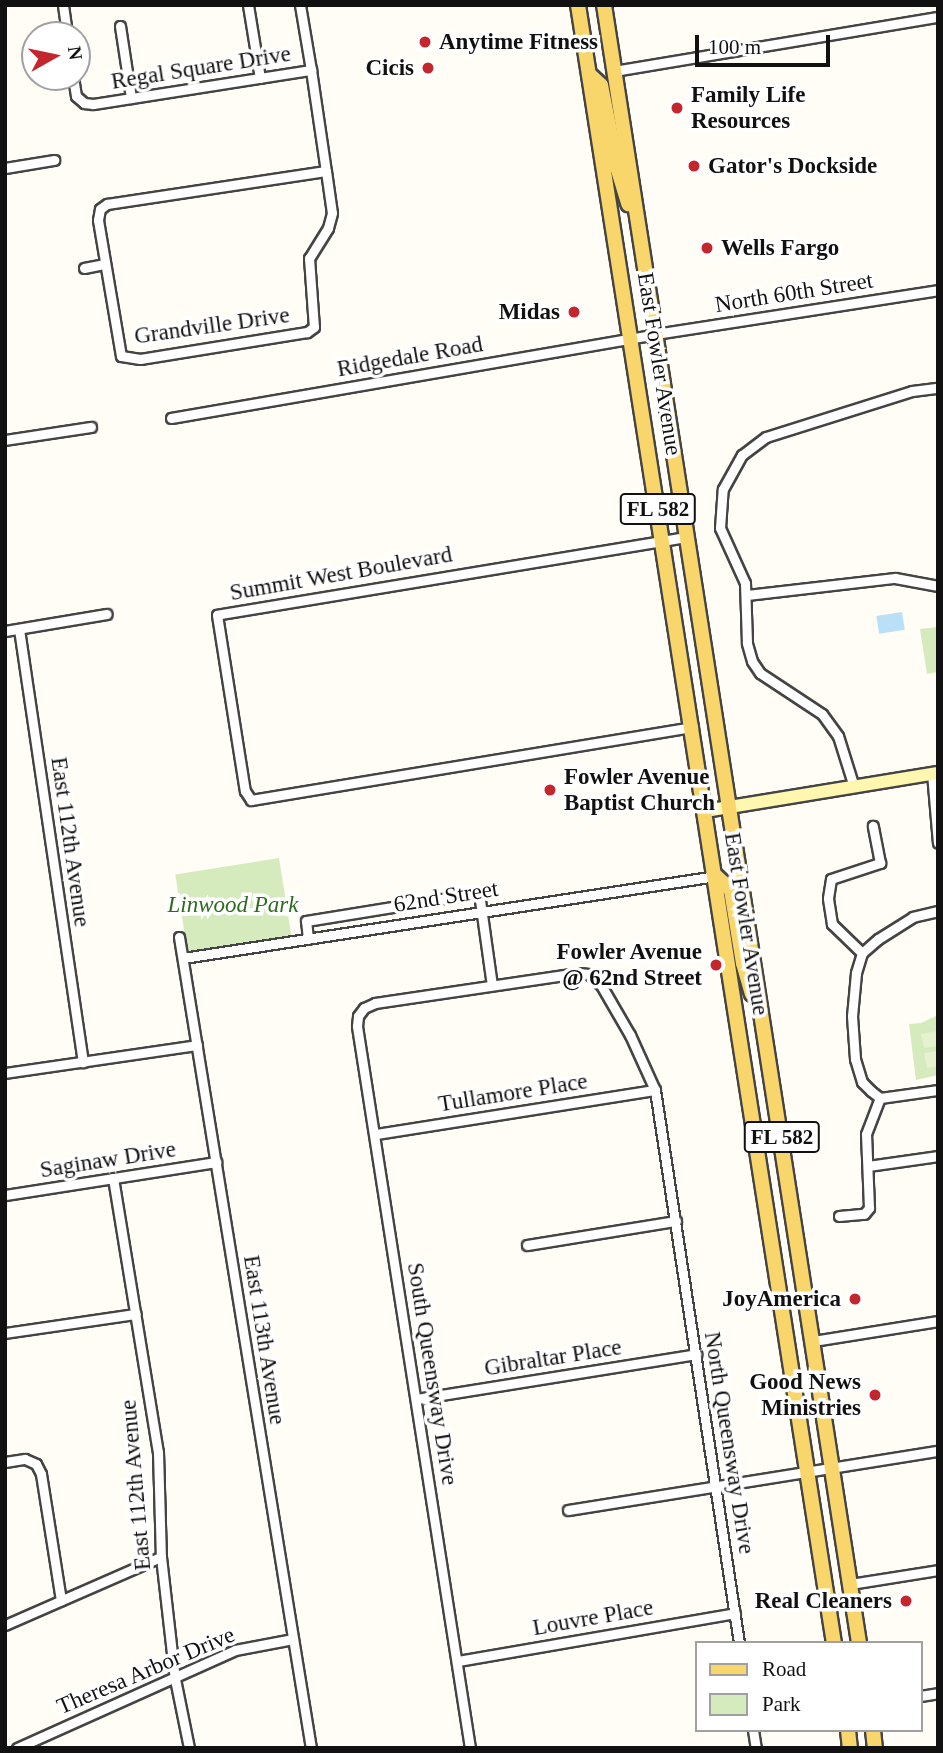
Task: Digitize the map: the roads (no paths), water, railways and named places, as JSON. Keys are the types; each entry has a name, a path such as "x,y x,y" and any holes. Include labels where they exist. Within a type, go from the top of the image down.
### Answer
{"main road":[{"name":"East Fowler Avenue","path":"578,5 693,727 834,1641"},
{"name":"East Fowler Avenue","path":"604,5 771,1063 859,1641"},
{"path":"589,74 601,85 625,202 635,208"},
{"path":"716,876 731,890 743,963 771,1063"}],"street":[{"path":"248,5 260,78"},
{"name":"Grandville Drive","path":"300,5 311,70 326,172 332,214 328,228 309,258 316,320 314,327 307,332 129,359 121,356 117,350 104,264 98,220 100,209 107,204 326,172"},
{"path":"614,71 938,17"},
{"path":"120,26 131,98"},
{"name":"Regal Square Drive","path":"75,91 83,103 311,70"},
{"path":"5,168 54,160"},
{"path":"84,268 104,264"},
{"name":"North 60th Street","path":"655,334 938,290"},
{"name":"Ridgedale Road","path":"171,418 655,334"},
{"path":"854,787 838,736 822,714 760,673 752,661 747,643 747,595 743,576 720,528 723,489 742,455 757,442 775,433 912,391 938,388"},
{"path":"5,440 91,427"},
{"name":"Summit West Boulevard","path":"686,537 217,615 245,791 251,800 693,727"},
{"path":"747,595 895,578 938,586"},
{"path":"5,631 107,614"},
{"name":"East 112th Avenue","path":"19,629 83,1062"},
{"path":"705,811 935,773 938,843"},
{"path":"862,953 832,923 828,898 831,880 880,863 873,826"},
{"name":"62nd Street","path":"183,958 716,876"},
{"path":"308,939 306,921 479,894 492,985"},
{"path":"938,911 914,917 878,939 862,953 856,973 852,1016 855,1059 862,1082 880,1098 938,1090"},
{"name":"East 113th Avenue","path":"180,937 310,1748"},
{"name":"North Queensway Drive","path":"492,985 578,973 589,974 601,985 630,1035 655,1090 739,1641"},
{"name":"South Queensway Drive","path":"470,1748 357,1026 358,1016 364,1008 375,1003 492,985"},
{"path":"5,1073 197,1045"},
{"name":"Tullamore Place","path":"376,1135 655,1090"},
{"path":"839,1216 863,1214 869,1208 866,1134 880,1098"},
{"path":"868,1166 938,1156"},
{"name":"Saginaw Drive","path":"5,1195 216,1162"},
{"name":"East 112th Avenue","path":"113,1178 158,1452 161,1557 175,1679 189,1748"},
{"path":"527,1245 676,1221"},
{"path":"5,1333 136,1314"},
{"path":"813,1341 938,1321"},
{"name":"Gibraltar Place","path":"416,1399 696,1354"},
{"path":"568,1510 716,1484 938,1451"},
{"path":"5,1462 25,1459 36,1464 41,1474 61,1600"},
{"path":"5,1625 161,1557"},
{"path":"850,1584 938,1570"},
{"name":"Louvre Place","path":"458,1661 735,1613"},
{"name":"Theresa Arbor Drive","path":"17,1748 235,1650 293,1639"}],"water":[{"path":"902,612 905,630 879,634 876,616"}],"place":[{"name":"Anytime Fitness","path":"425,42"},
{"name":"Cicis","path":"428,68"},
{"name":"Family Life Resources","path":"677,108"},
{"name":"Gator's Dockside","path":"694,166"},
{"name":"Wells Fargo","path":"707,248"},
{"name":"Midas","path":"574,312"},
{"name":"Fowler Avenue Baptist Church","path":"550,790"},
{"name":"Fowler Avenue @ 62nd Street","path":"716,965"},
{"name":"JoyAmerica","path":"855,1299"},
{"name":"Good News Ministries","path":"875,1395"},
{"name":"Real Cleaners","path":"906,1601"}],"park label":[{"name":"Linwood Park","path":"233,905"}]}
